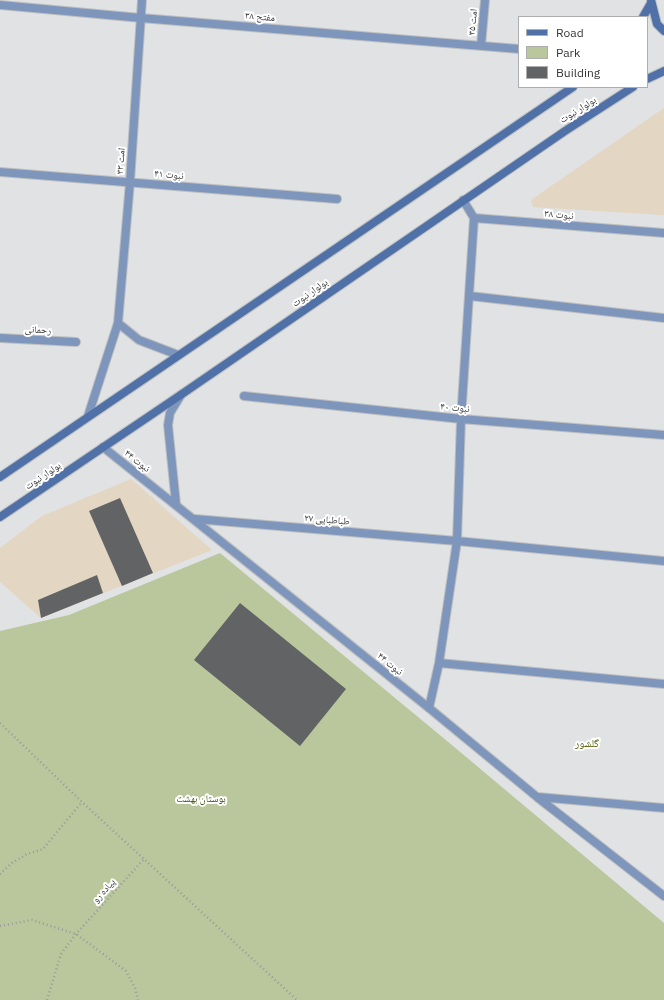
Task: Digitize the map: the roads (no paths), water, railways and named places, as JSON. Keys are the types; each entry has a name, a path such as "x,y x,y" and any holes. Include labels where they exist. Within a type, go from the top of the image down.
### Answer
{"main road":[{"path":"644,16 651,1"},
{"path":"651,1 657,24 664,31"},
{"path":"648,79 664,71"},
{"path":"0,477 178,354 572,88"},
{"name":"بولوار نبوت","path":"0,517 182,394 564,131 631,88"}],"street":[{"name":"امت ۳۳","path":"88,416 118,323 130,182 142,0"},
{"name":"امت ۳۵","path":"481,46 485,0"},
{"name":"مفتح ۳۸","path":"0,5 518,49"},
{"name":"نبوت ۴۱","path":"0,172 337,199"},
{"path":"429,708 439,663 457,541 461,419 474,218 463,200"},
{"name":"نبوت ۳۸","path":"474,218 664,233"},
{"path":"470,296 664,318"},
{"path":"118,323 139,340 178,354"},
{"name":"رحمانی","path":"0,338 76,342"},
{"path":"176,504 168,425 170,413 182,394"},
{"name":"نبوت ۴۰","path":"244,396 461,419 664,435"},
{"name":"نبوت ۴۴","path":"103,447 176,504 538,797 664,896"},
{"name":"طباطبایی ۲۷","path":"194,519 457,541 664,561"},
{"path":"439,663 664,684"},
{"path":"538,797 664,808"}],"district":[{"name":"گلشور","path":"587,744"}],"park label":[{"name":"بوستان بهشت","path":"201,799"}]}
